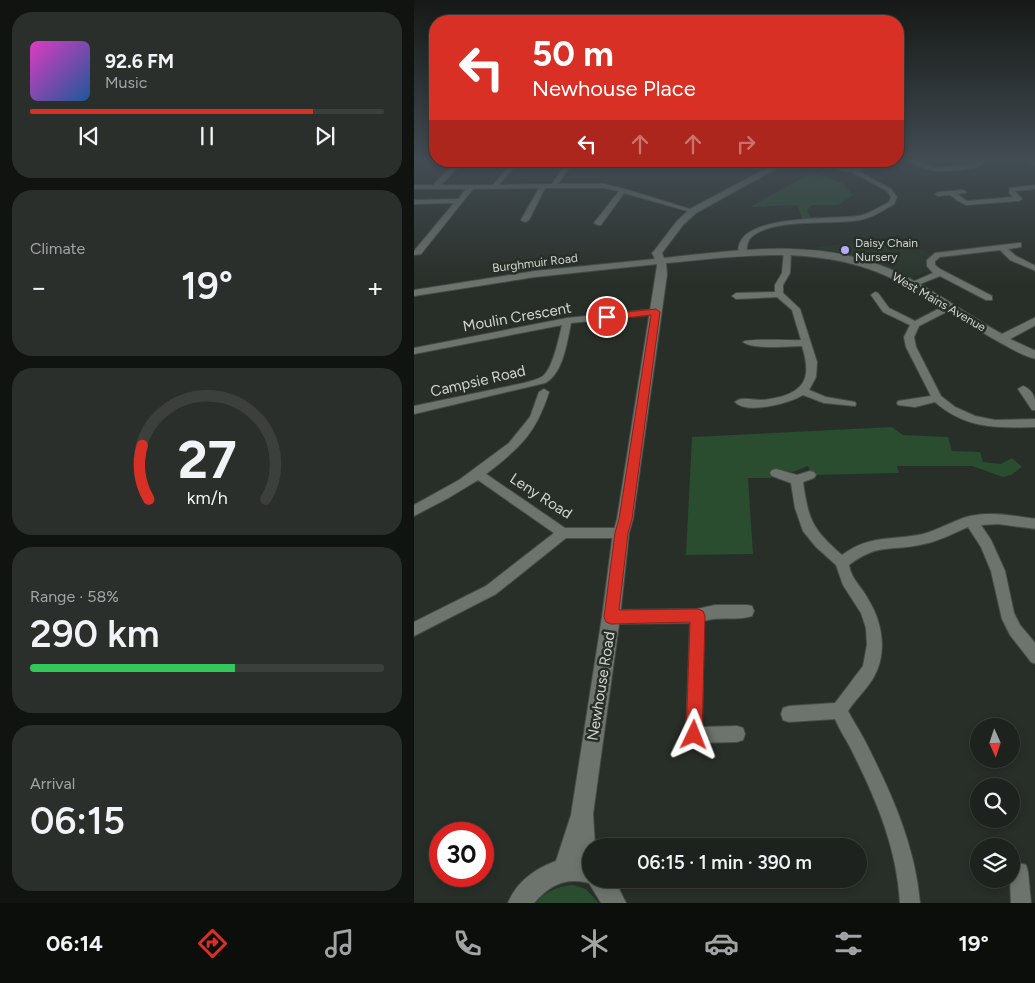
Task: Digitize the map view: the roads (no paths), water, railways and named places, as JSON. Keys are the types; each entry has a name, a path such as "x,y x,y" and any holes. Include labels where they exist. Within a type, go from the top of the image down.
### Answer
{"street":[{"path":"414,253 418,252 459,202"},
{"path":"525,220 534,202"},
{"path":"599,223 614,202"},
{"path":"663,202 693,211"},
{"path":"659,262 657,253 680,223 693,211 710,202"},
{"path":"742,253 743,243 747,237 755,231 771,225 860,218 892,202"},
{"path":"964,202 977,202"},
{"path":"1023,202 1026,205"},
{"path":"989,298 937,271 931,266 931,260 938,255 1018,245"},
{"path":"1002,248 1013,258 1035,269"},
{"path":"779,294 779,285 786,273 787,252"},
{"name":"West Mains Avenue","path":"659,262 742,253 787,252 859,262 878,268 912,284 950,308 1035,356"},
{"name":"Burghmuir Road","path":"414,294 535,274 659,262"},
{"name":"Newhouse Road","path":"583,838 582,814 611,617 621,533 625,519 662,274 662,266 659,262"},
{"path":"912,284 937,274 937,271"},
{"path":"736,296 779,294 796,309 813,370 809,384 803,391 778,402 763,404 740,402"},
{"path":"875,295 886,310 915,324"},
{"path":"950,308 915,324 909,337 911,348 937,398 951,410 974,420 995,424 1035,423"},
{"name":"Moulin Crescent","path":"414,350 567,321 656,312"},
{"path":"1003,338 1035,320"},
{"name":"Campsie Road","path":"414,410 524,386 539,382 548,377 553,368 567,321"},
{"path":"748,342 806,344"},
{"path":"1023,388 1035,407"},
{"path":"803,391 824,400 852,404"},
{"path":"414,511 459,487 497,459 525,431 535,418 544,392"},
{"path":"902,403 915,403 937,398"},
{"name":"Leny Road","path":"477,473 563,533 621,533"},
{"path":"776,473 803,477 803,520 813,538 842,563 842,572 870,615 875,636 872,664 861,684 842,705 840,711 859,746 888,812 904,858 910,888 910,903"},
{"path":"842,563 859,550 882,543 923,539 971,521 998,519 1035,524"},
{"path":"971,521 986,544 998,571 1007,614 1015,630 1035,657"},
{"path":"414,629 491,590 563,533"},
{"path":"611,617 698,616 715,611 747,611"},
{"path":"698,616 694,735 737,734"},
{"path":"789,714 840,711"},
{"name":"Newhouse Road","path":"566,868 569,851 582,814"},
{"path":"520,903 538,881 566,868 582,869"},
{"path":"606,888 614,903"},
{"path":"1020,888 1021,903"}],"place":[{"name":"Daisy Chain Nursery","path":"845,250"}]}
